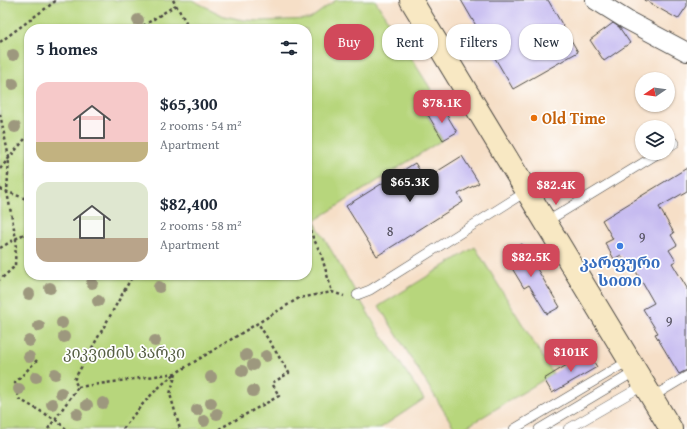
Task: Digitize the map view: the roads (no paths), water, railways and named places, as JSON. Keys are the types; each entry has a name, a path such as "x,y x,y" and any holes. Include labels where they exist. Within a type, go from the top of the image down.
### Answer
{"street":[{"path":"411,0 671,429"},
{"path":"595,0 627,20 687,52"}],"lane":[{"path":"546,222 648,160"},
{"path":"357,295 370,290 527,191"},
{"path":"514,429 641,378 687,376"},
{"path":"539,429 641,378"},
{"path":"568,429 641,378"}],"place":[{"name":"Old Time","path":"534,118"},
{"name":"კარფური სითი","path":"620,246"}],"park label":[{"name":"კიკვიძის პარკი","path":"124,352"}]}
